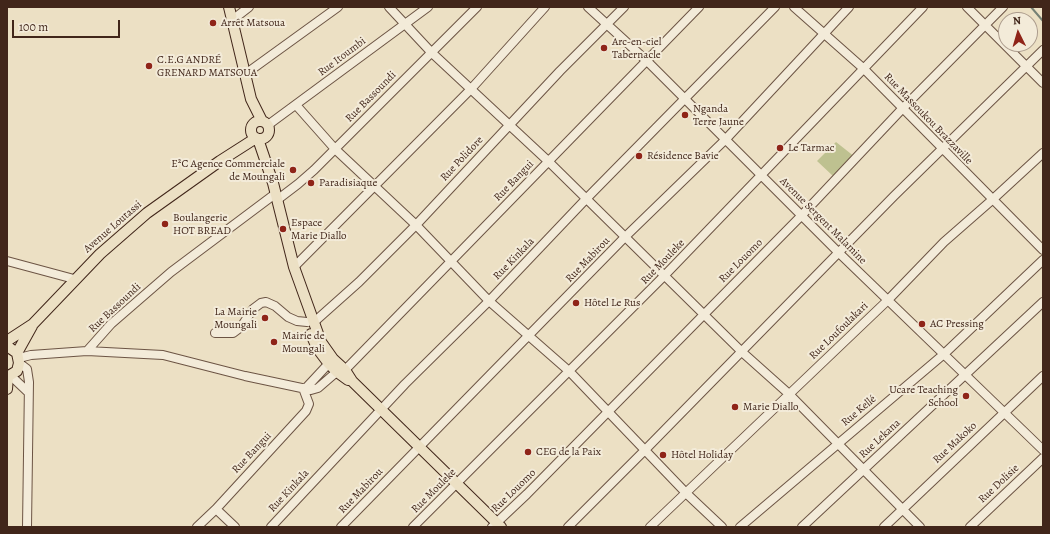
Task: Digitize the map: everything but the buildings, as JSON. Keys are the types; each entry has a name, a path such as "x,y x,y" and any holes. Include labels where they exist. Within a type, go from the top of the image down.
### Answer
{"main road":[{"path":"228,7 244,75 296,271 296,283 310,322 317,348 457,482 497,526"},
{"name":"Avenue Loutassi","path":"7,341 33,324 74,279 147,213 220,161 259,130"},
{"name":"Avenue Loutassi","path":"9,377 17,370 18,358 33,324"},
{"path":"7,346 18,358"},
{"path":"7,389 9,377"}],"street":[{"path":"231,21 249,7"},
{"path":"244,75 338,7"},
{"path":"390,7 431,52 548,161 742,352 789,394 838,443 901,510 920,527"},
{"name":"Rue Itoumbi","path":"259,130 296,105 428,7"},
{"name":"Rue Bassoundi","path":"87,352 111,324 171,272 276,197 298,184 477,7"},
{"path":"296,271 374,186 471,89 545,7"},
{"name":"Avenue Sergent Malamine","path":"588,7 647,61 838,252 1043,450"},
{"name":"Rue Polidore","path":"310,322 359,282 416,225 509,125 624,7"},
{"name":"Rue Bangui","path":"197,527 216,509 306,412 309,404 304,389 311,390 318,388 341,370 452,262 548,161 699,7"},
{"name":"Rue Kinkala","path":"271,527 380,409 489,301 586,199 775,7"},
{"name":"Rue Massoukou Brazzaville","path":"794,7 864,69 942,150 1043,250"},
{"name":"Rue Mabirou","path":"341,527 625,237 725,140 849,7"},
{"name":"Rue Mouleke","path":"413,527 570,372 762,176 924,7"},
{"path":"967,7 1026,68 1043,83"},
{"name":"Rue Louomo","path":"497,526 607,411 802,215 902,108 1004,7"},
{"path":"568,527 646,450 838,252 1043,50"},
{"path":"296,105 335,149 416,225 489,301 570,372 687,494 722,527"},
{"name":"Rue Loufoulakari","path":"650,527 687,494 741,439 888,300 944,242 992,200 1043,152"},
{"name":"Rue Kellé","path":"740,527 944,354 1043,260"},
{"path":"7,261 74,279"},
{"path":"215,333 233,333 241,327 254,309 261,303 266,302 275,306 288,317 297,321 310,322"},
{"name":"Rue Lekana","path":"802,527 964,374 1043,302"},
{"path":"27,527 29,382 27,369 18,358 30,355 87,352 163,355 304,389 331,361"},
{"name":"Rue Makoko","path":"884,527 1043,376"},
{"path":"9,377 28,392"},
{"name":"Rue Dolisie","path":"970,527 1043,458"},
{"path":"216,509 235,527"}],"green space":[{"path":"836,142 855,157 846,166 843,165 833,176 817,161"}],"waterway":[{"path":"1031,7 1043,21"}],"place":[{"name":"Arrêt Matsoua","path":"213,23"},
{"name":"Arc-en-ciel Tabernacle","path":"604,48"},
{"name":"C.E.G ANDRÉ GRENARD MATSOUA","path":"149,66"},
{"name":"Nganda Terre Jaune","path":"685,115"},
{"name":"Le Tarmac","path":"780,148"},
{"name":"Résidence Bavie","path":"639,156"},
{"name":"E²C Agence Commerciale de Moungali","path":"293,170"},
{"name":"Paradisiaque","path":"311,183"},
{"name":"Boulangerie HOT BREAD","path":"165,224"},
{"name":"Espace Marie Diallo","path":"283,229"},
{"name":"Hôtel Le Rus","path":"576,303"},
{"name":"La Mairie Moungali","path":"265,318"},
{"name":"AC Pressing","path":"922,324"},
{"name":"Mairie de Moungali","path":"274,342"},
{"name":"Ucare Teaching School","path":"966,396"},
{"name":"Marie Diallo","path":"735,407"},
{"name":"CEG de la Paix","path":"528,452"},
{"name":"Hôtel Holiday","path":"663,455"}]}
